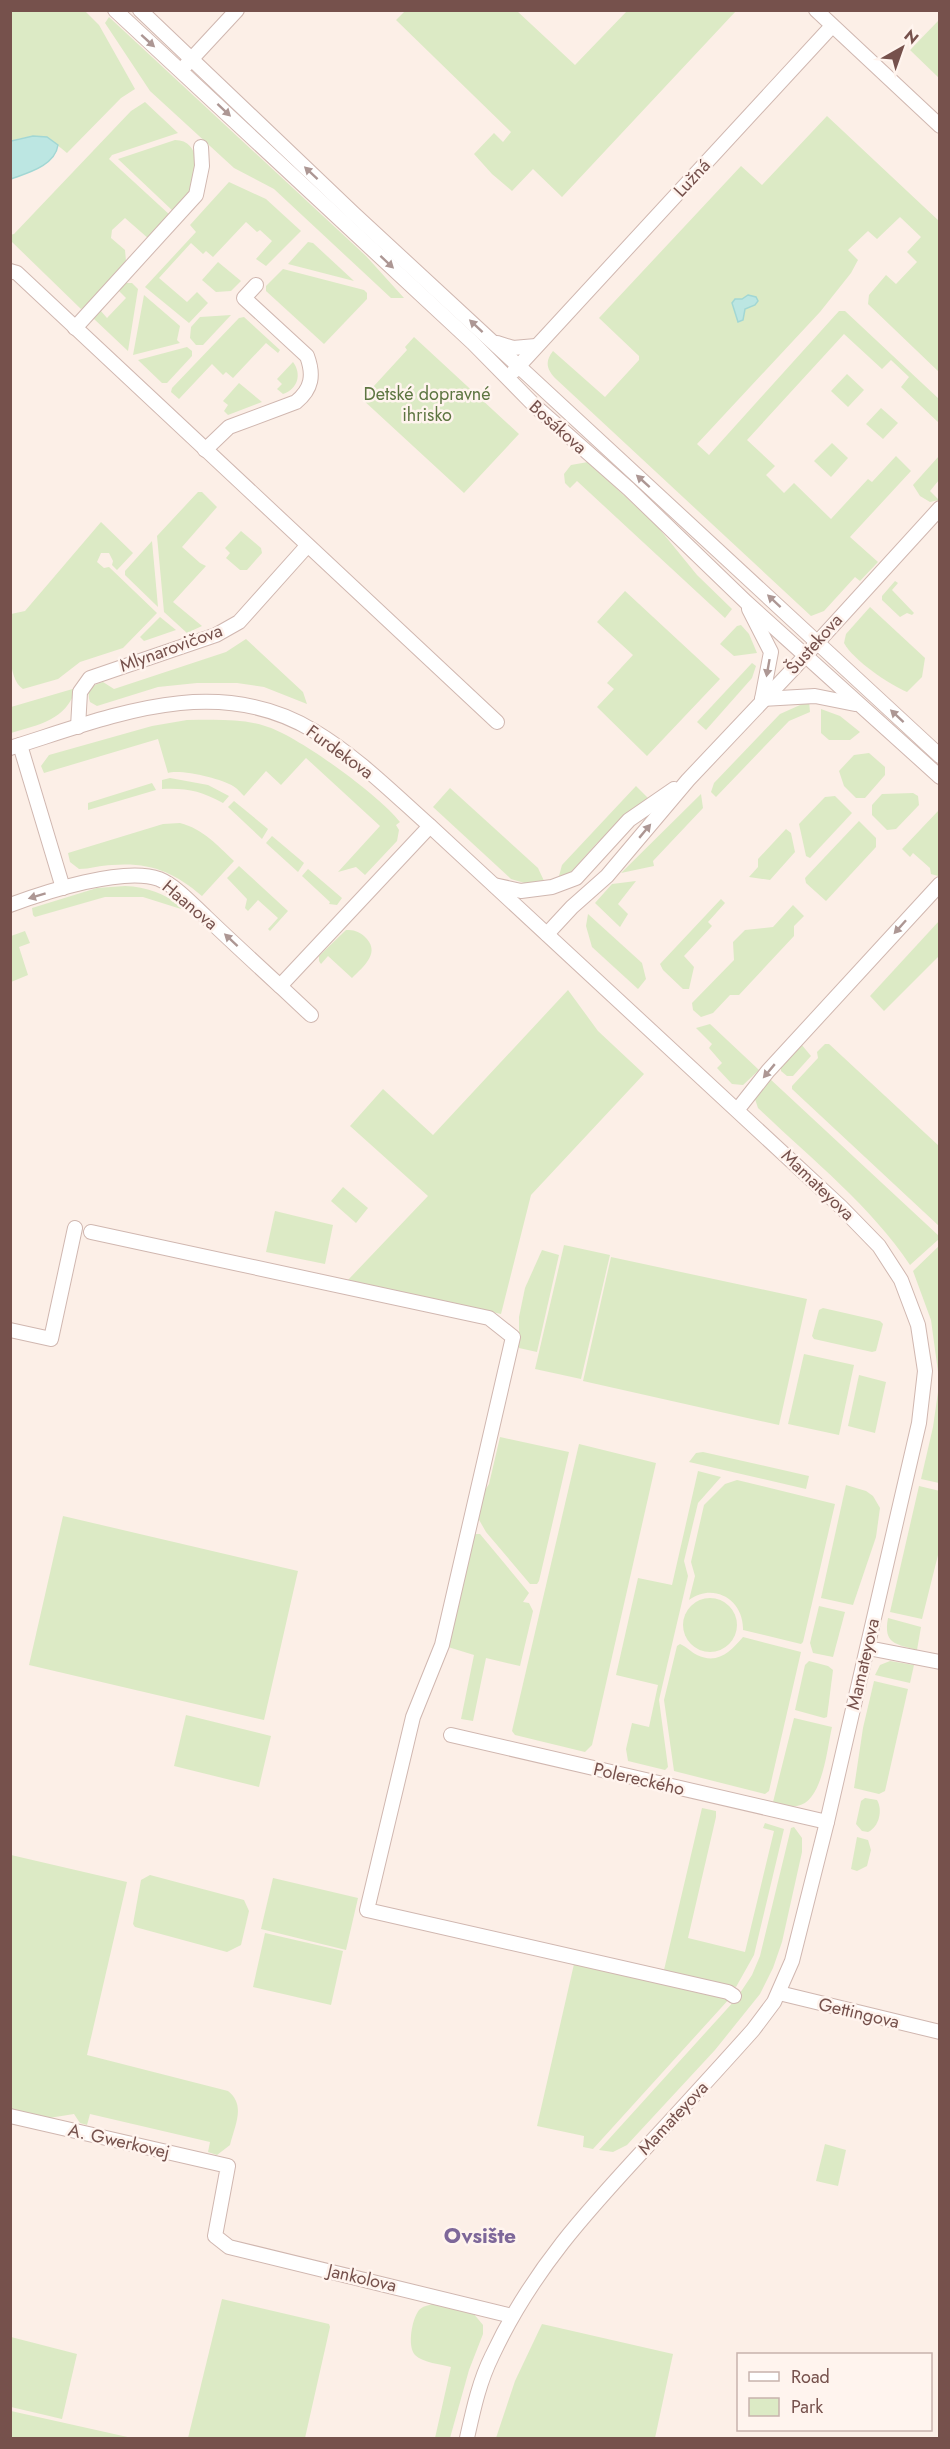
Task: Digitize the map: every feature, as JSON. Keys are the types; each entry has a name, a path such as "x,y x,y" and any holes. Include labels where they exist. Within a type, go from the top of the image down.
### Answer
{"street":[{"name":"Bosákova","path":"115,10 465,335 507,379 629,489 746,602 939,777"},
{"name":"Bosákova","path":"140,10 492,342 818,641 939,756"},
{"path":"181,71 237,10"},
{"path":"816,10 939,126"},
{"name":"Lužná","path":"507,379 832,26"},
{"path":"75,328 196,195 202,166 201,147"},
{"path":"10,271 17,273 497,722"},
{"path":"205,450 229,427 296,402 305,395 310,387 311,367 307,356 244,298 256,285"},
{"path":"492,342 513,348 536,346"},
{"name":"Šustekova","path":"547,934 572,907 607,876 688,780 939,508"},
{"name":"Mlynarovičova","path":"78,727 79,695 89,679 224,631 238,622 307,546"},
{"path":"746,602 771,652 762,699 815,696 860,705"},
{"name":"Furdekova","path":"15,747 154,706 193,700 230,702 266,710 302,724 324,737 363,767 547,934"},
{"path":"15,747 63,888"},
{"name":"Šustekova","path":"493,885 521,891 552,887 576,878 629,820 688,780"},
{"path":"277,983 430,826"},
{"name":"Haanova","path":"10,905 63,888 121,876 142,875 159,879 189,901 311,1015"},
{"path":"572,907 576,878"},
{"path":"738,1109 768,1071 939,884"},
{"name":"Mamateyova","path":"467,2439 485,2370 512,2316 540,2269 562,2241 753,2030 779,1993 795,1952 868,1648 923,1396 925,1363 918,1325 901,1280 873,1238 738,1109 547,934"},
{"path":"10,1330 51,1339 75,1228"},
{"path":"91,1232 489,1318 513,1337 442,1645 413,1717 367,1910 728,1992 734,1996"},
{"path":"868,1648 939,1662"},
{"name":"Polereckého","path":"451,1735 827,1822"},
{"name":"Gettingova","path":"779,1993 939,2032"},
{"name":"A. Gwerkovej","path":"10,2116 228,2166 215,2236"},
{"name":"Jankolova","path":"215,2236 229,2247 512,2316"}],"green space":[{"path":"11,11 85,11 99,25 135,89 121,98 67,153 53,142 41,137 11,141"},
{"path":"405,11 517,11 575,65 627,11 736,11 562,197 533,169 512,191 474,154 494,133 503,142 511,132 396,20"},
{"path":"109,17 366,256 404,298 391,298 274,189 234,168 150,91 105,23"},
{"path":"940,20 939,78 910,50"},
{"path":"145,102 178,133 112,155 109,159 171,216 149,239 125,218 112,230 111,238 125,250 126,261 81,309 11,241 10,235 14,234 131,111"},
{"path":"827,116 939,221 939,372 868,304 869,295 886,275 896,284 917,262 907,252 921,237 900,217 877,239 868,231 848,250 858,260 851,273 820,312 697,444 709,455 839,311 845,311 939,399 939,423 901,387 909,377 891,360 882,369 844,334 747,440 775,466 766,475 784,493 794,483 831,519 868,479 872,482 896,456 911,471 850,537 878,562 860,581 855,577 824,611 811,616 556,379 550,372 548,362 553,351 605,397 639,360 639,356 599,318 741,166 762,185"},
{"path":"175,140 190,146 194,152 196,169 189,193 174,212 118,159"},
{"path":"229,182 266,199 301,231 266,266 256,259 272,241 260,230 257,232 246,222 213,257 206,251 203,254 191,243 159,278 187,302 197,292 208,303 189,323 145,287 196,232 190,225"},
{"path":"308,242 313,243 354,281 288,264"},
{"path":"218,262 241,281 231,291 216,292 202,280"},
{"path":"283,269 364,290 367,293 367,299 324,344 266,291 266,286"},
{"path":"125,283 132,283 138,289 128,351 93,318 100,310 107,318 126,298 118,290"},
{"path":"144,295 180,326 177,340 180,343 133,355"},
{"path":"231,315 203,345 196,345 190,338 191,327 200,317"},
{"path":"244,317 280,350 278,353 266,343 233,378 226,372 223,375 212,364 179,399 171,392 172,388 239,318"},
{"name":"Detské dopravné ihrisko","path":"414,337 519,434 464,493 362,399 407,350 405,347"},
{"path":"187,347 192,351 192,356 167,383 162,383 138,360"},
{"path":"293,362 297,371 297,381 292,389 283,394 277,389 282,384 277,379"},
{"path":"847,374 864,390 848,407 831,391"},
{"path":"239,383 262,402 228,415 224,411 228,405 223,401"},
{"path":"881,408 898,423 883,439 866,424"},
{"path":"832,443 848,458 831,477 814,461"},
{"path":"939,456 939,480 930,491 939,500 930,502 920,496 913,485"},
{"path":"588,462 657,526 697,575 732,609 725,618 577,481 570,488 565,483 564,474 571,465"},
{"path":"198,492 202,492 217,507 182,547 206,566 173,602 202,626 187,633 164,612 157,536"},
{"path":"101,522 133,553 117,570 112,565 113,561 109,553 101,553 97,562 104,568 109,567 157,613 123,648 80,662 58,679 23,689 11,666 11,614 25,611"},
{"path":"241,531 261,548 262,553 247,570 240,570 226,558 230,553 225,548"},
{"path":"152,541 158,607 125,575 125,571"},
{"path":"895,581 898,583 892,590 914,613 912,615 907,613 900,617 882,600 882,596"},
{"path":"625,591 720,679 647,756 597,707 614,689 607,683 633,655 597,622"},
{"path":"870,607 925,658 922,677 907,692 872,671 855,657 844,643 846,634"},
{"path":"160,617 176,630 144,641 140,637"},
{"path":"741,625 749,634 757,653 734,656 720,644 737,626"},
{"path":"246,639 303,692 307,704 264,687 237,683 197,683 158,687 97,706 90,702 89,691 99,683 103,682 114,689 226,652"},
{"path":"752,663 756,666 752,678 706,730 697,722"},
{"path":"76,688 72,699 59,714 41,724 11,733 11,707"},
{"path":"809,701 810,712 789,721 716,797 711,792 714,783 780,714"},
{"path":"821,709 840,716 860,732 850,740 829,740 821,733"},
{"path":"187,720 255,723 297,741 337,767 389,810 400,822 396,825 399,830 397,841 365,875 356,867 338,872 380,826 306,758 281,785 266,771 244,796 228,783 220,780 201,775 168,773 158,739 44,773 41,766 49,755 152,726"},
{"path":"869,753 885,767 885,775 865,798 856,798 844,786 839,771 854,755"},
{"path":"170,778 208,785 229,796 223,803 194,791 162,789 162,780"},
{"path":"152,783 156,790 88,810 88,803"},
{"path":"636,786 648,798 597,843 570,873 562,878 559,876 562,865"},
{"path":"450,788 538,868 545,883 531,885 511,879 433,807"},
{"path":"913,793 918,796 919,805 896,829 887,830 872,815 872,805 882,794"},
{"path":"701,794 703,808 653,861 654,866 621,873"},
{"path":"835,796 852,813 810,858 806,856 799,824 825,797"},
{"path":"234,801 268,829 262,839 228,807"},
{"path":"939,810 940,875 938,876 931,874 930,868 913,853 910,857 902,849"},
{"path":"859,821 876,838 876,847 826,901 806,883 805,878"},
{"path":"180,823 203,833 234,861 202,896 171,875 150,867 126,864 79,869 70,862 68,853 163,824"},
{"path":"786,829 791,833 795,852 770,880 749,877 758,867 758,859"},
{"path":"272,836 304,863 298,872 266,843"},
{"path":"239,866 288,911 270,931 268,929 278,918 258,900 248,911 245,908 247,899 227,878"},
{"path":"308,869 342,898 337,905 329,904 330,902 302,876"},
{"path":"636,881 618,904 628,914 620,927 595,903 612,884"},
{"path":"125,886 155,892 182,907 181,909 143,897 105,897 35,917 33,915 32,908 97,888"},
{"path":"721,899 725,903 708,922 712,926 684,956 694,967 689,989 683,989 663,970 660,964"},
{"path":"793,905 804,916 794,926 794,936 739,995 730,995 713,1013 701,1017 693,1010 692,1003 734,960 733,942 745,930 773,927"},
{"path":"588,914 642,963 646,979 638,989 592,947 586,926"},
{"path":"939,921 939,956 884,1011 870,996"},
{"path":"346,930 362,934 371,948 369,958 352,978 328,956 321,964 319,961 319,956"},
{"path":"25,931 30,943 19,947 28,975 11,982 11,936"},
{"path":"568,990 598,1031 644,1074 531,1195 501,1314 348,1280 428,1196 350,1126 383,1089 433,1135"},
{"path":"710,1024 759,1070 743,1085 732,1084 717,1068 722,1063 709,1048 712,1044 696,1028"},
{"path":"801,1044 811,1056 793,1076 787,1076 781,1071 781,1066"},
{"path":"825,1044 829,1044 939,1146 939,1226 792,1089 792,1086 818,1058 817,1052"},
{"path":"769,1078 939,1236 939,1239 910,1265 877,1222 858,1202 758,1108 754,1096"},
{"path":"343,1187 368,1208 356,1223 331,1201"},
{"path":"275,1211 333,1225 325,1264 266,1252"},
{"path":"564,1245 610,1255 581,1379 535,1369"},
{"path":"939,1246 939,1379 931,1320 913,1271"},
{"path":"542,1250 559,1255 537,1352 519,1348 519,1317 525,1288"},
{"path":"611,1257 807,1299 779,1425 583,1381"},
{"path":"823,1308 880,1321 883,1324 876,1351 814,1339 812,1336 819,1310"},
{"path":"804,1354 854,1365 839,1435 788,1424"},
{"path":"859,1375 886,1382 875,1433 848,1426"},
{"path":"939,1385 939,1483 921,1479 933,1427"},
{"path":"500,1437 569,1452 537,1584 530,1584 486,1532 478,1518 482,1495 489,1484"},
{"path":"579,1444 656,1463 592,1745 585,1752 515,1735 512,1731"},
{"path":"703,1452 809,1476 806,1489 689,1462 696,1453"},
{"path":"698,1471 721,1477 698,1503 684,1561 688,1576 659,1700 668,1767 665,1770 628,1761 626,1749 632,1723 649,1727 658,1685 616,1675 638,1578 672,1585"},
{"path":"737,1480 835,1504 801,1644 743,1630 738,1610 726,1597 708,1593 689,1600 695,1576 691,1562 704,1505 725,1484"},
{"path":"846,1485 866,1491 873,1496 880,1508 876,1537 853,1605 821,1598"},
{"path":"919,1486 940,1491 939,1551 922,1619 890,1612"},
{"path":"63,1516 298,1571 264,1720 29,1665"},
{"path":"473,1534 480,1534 529,1593 523,1602 529,1603 533,1611 520,1666 486,1658 473,1721 461,1719 474,1655 448,1647"},
{"path":"710,1598 720,1600 729,1606 735,1615 737,1625 735,1635 729,1644 720,1650 710,1652 700,1650 691,1644 685,1635 683,1625 685,1615 691,1606 700,1600"},
{"path":"819,1606 845,1612 833,1657 813,1653 810,1643"},
{"path":"888,1618 921,1627 917,1650 897,1644 889,1638"},
{"path":"743,1637 801,1652 769,1791 765,1794 674,1771 664,1700 677,1646 680,1644 697,1655 711,1658 723,1655"},
{"path":"809,1661 828,1666 833,1670 827,1717 824,1718 795,1710 805,1665"},
{"path":"890,1661 914,1665 910,1683 875,1675 880,1665"},
{"path":"874,1681 908,1689 885,1791 879,1794 854,1788 863,1728"},
{"path":"186,1715 271,1736 259,1787 174,1766"},
{"path":"794,1718 832,1727 826,1760 818,1785 806,1802 797,1806 773,1802"},
{"path":"865,1798 877,1800 880,1809 875,1826 868,1832 862,1831 856,1824 861,1801"},
{"path":"702,1808 716,1811 716,1817 688,1938 745,1952 774,1831 763,1828 765,1823 784,1829 754,1955 736,1987 664,1970"},
{"path":"794,1827 802,1838 802,1852 782,1942 773,1968 760,1994 715,2050 627,2145 613,2152 599,2150 736,1999 752,1975 760,1956 791,1828"},
{"path":"857,1837 868,1840 871,1850 867,1866 857,1871 851,1869"},
{"path":"11,1855 127,1882 87,2055 228,2091 237,2103 238,2116 230,2145 217,2155 208,2152 210,2142 90,2114 87,2125 80,2123 74,2114 11,2124"},
{"path":"150,1875 244,1900 249,1911 241,1945 227,1952 135,1927 133,1924 141,1880"},
{"path":"273,1878 358,1898 346,1950 261,1929"},
{"path":"265,1933 343,1951 331,2005 253,1987"},
{"path":"574,1964 730,1998 593,2149 583,2147 584,2136 537,2126"},
{"path":"825,2144 846,2150 838,2186 816,2181"},
{"path":"222,2299 329,2324 305,2438 188,2438"},
{"path":"432,2304 473,2313 483,2325 483,2334 469,2370 450,2438 435,2438 451,2367 418,2358 411,2345 411,2332 416,2314 422,2308"},
{"path":"542,2324 673,2354 655,2438 496,2438 515,2381"},
{"path":"11,2337 77,2354 62,2419 11,2407"},
{"path":"11,2411 132,2438 11,2438"}],"water":[{"path":"33,136 47,137 58,145 56,152 39,168 11,179 11,141"},
{"path":"748,295 756,297 758,301 755,305 745,309 743,320 738,322 732,303 735,299 742,299"}],"district":[{"name":"Ovsište","path":"480,2236"}]}
